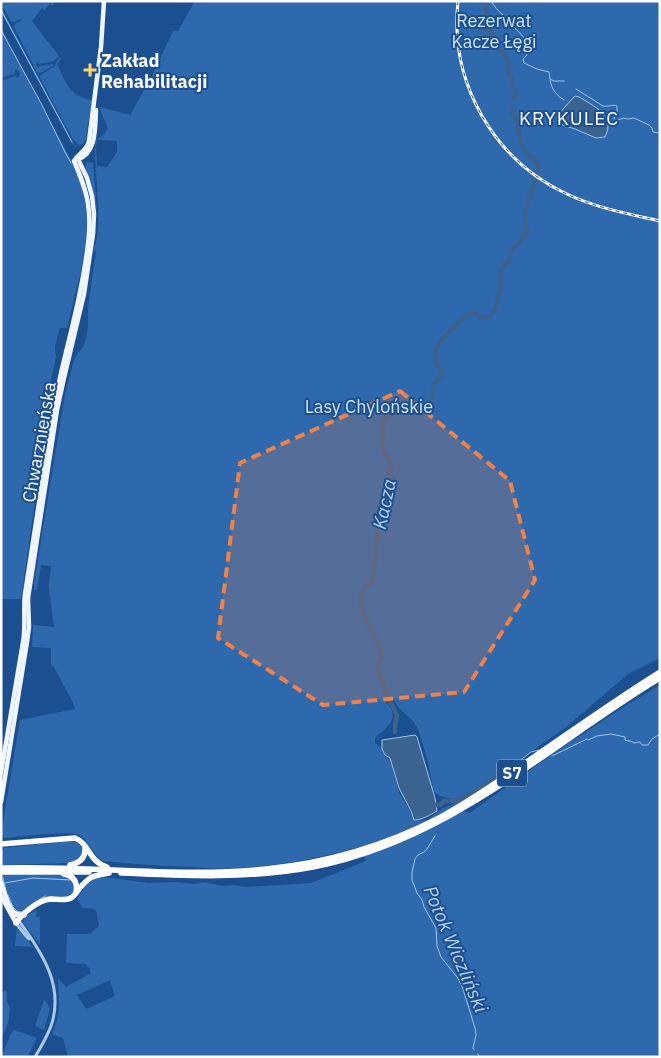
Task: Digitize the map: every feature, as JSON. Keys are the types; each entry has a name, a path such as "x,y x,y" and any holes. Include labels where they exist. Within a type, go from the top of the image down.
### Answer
{"highway":[{"name":"S7","path":"111,871 198,872 261,870 313,862 374,846 439,818 472,799 660,672"},
{"name":"S7","path":"1,872 6,869 59,869 208,876 261,874 316,866 357,855 429,828 478,800 660,678"},
{"path":"1,844 72,838 80,841 98,863 111,871"},
{"path":"59,869 80,862 85,853 85,847"},
{"path":"59,869 74,877 77,886 76,893"},
{"path":"17,922 40,903 70,898 92,876 111,871"},
{"path":"14,913 24,915"}],"main road":[{"name":"Chwarznieńska","path":"1,773 25,634 24,605 26,583 53,412 73,332 84,274 90,227 89,210 82,179 74,161 88,145 102,38 104,1"},
{"name":"Chwarznieńska","path":"1,802 28,636 29,589 57,410 68,354"},
{"path":"1,882 17,922"},
{"path":"1,896 17,922"}],"street":[{"path":"17,922 42,955 53,980 54,1013 47,1037 36,1057"}],"highlighted area":[{"path":"400,391 510,481 535,580 464,692 323,705 218,638 240,463"}],"green space":[{"path":"1,1 56,1 52,6 50,4 44,10 42,8 32,21 59,56 52,62 38,64 37,62 37,67 54,65 40,73 37,72 14,27 15,24 22,20 11,21"},
{"name":"Lasy Chylońskie","path":"195,1 660,1 660,658 628,674 566,727 452,808 470,813 611,715 660,685 660,1057 68,1057 63,1038 52,1034 57,1021 59,1007 58,978 66,987 90,974 90,969 85,964 66,963 67,934 90,934 99,926 96,910 83,908 77,899 86,885 96,877 148,883 177,882 194,884 204,882 223,886 235,885 244,887 311,883 366,861 360,847 299,861 252,867 219,868 157,865 103,861 79,835 55,833 4,838 2,828 20,720 75,709 54,667 51,666 51,648 32,647 33,625 54,627 49,587 51,566 41,565 37,590 34,590 34,583 65,395 74,360 83,347 88,327 88,307 96,252 94,251 98,234 95,148 97,166 107,167 117,152 117,141 97,140 107,128 100,107 130,115 151,78 173,31 178,31","holes":["390,697 413,721 418,729 427,758 434,792 457,802 442,809 427,820 414,821 399,792 390,760 385,757 381,748 375,743 375,738 391,722 393,714 383,700","110,980 115,996 86,1009 77,995"]},
{"path":"1,7 72,141 77,147 72,144 1,12"},
{"path":"1,28 71,160 81,183 87,219 85,250 67,328 60,328 55,347 56,357 44,412 41,449 34,486 37,487 21,599 1,599 1,81 15,76 18,78 20,74 18,70 15,70 15,73 1,79"},
{"path":"60,57 61,59 57,64 69,87 78,95 92,100 86,139 83,144 79,145 73,140 39,76 55,66"},
{"path":"86,162 93,163 97,213 94,194 86,170"},
{"path":"70,841 77,842 83,848 81,856 72,862 2,865 1,851 4,848"},
{"path":"2,875 63,875 74,879 74,892 68,896 48,898 22,912 13,906 6,891"},
{"path":"37,910 36,917 40,917 40,945 23,923 26,917"},
{"path":"17,927 33,947 15,946"},
{"path":"7,991 7,1002 10,1008 9,1018 1,1039 1,992"},
{"path":"44,1000 50,1009 44,1030 35,1026"},
{"path":"14,1030 37,1038 27,1057 1,1057 11,1034"}],"shaded area":[{"path":"575,96 597,108 606,117 608,130 605,137 596,138 559,122 557,117"},
{"path":"415,735 435,798 437,811 414,820 399,788 390,758 385,755 382,749 382,740"}],"waterway":[{"name":"Kacza","path":"488,1 483,27 491,31 497,48 508,59 508,72 515,93 514,99"},
{"path":"491,1 524,38 527,55 523,59 524,63 549,72 550,79 554,81 564,81"},
{"path":"1,10 72,142"},
{"path":"1,30 71,163"},
{"path":"550,80 555,92 564,100"},
{"path":"576,89 603,106 617,106 617,115 614,118 616,121 623,118 634,118 649,125 653,132 660,133"},
{"name":"Kacza","path":"511,107 522,146 538,164 538,173"},
{"name":"Kacza","path":"366,587 373,577 379,513 385,500 391,470 391,464 382,448 383,420 402,410 413,412 419,407 431,403 434,385 442,375 435,359 435,352 439,344 461,320 476,313 481,318 489,317 496,309 501,282 500,275 505,263 509,261 511,250 527,232 526,210 535,180"},
{"name":"Kacza","path":"364,589 360,603 361,609 381,650 382,656 378,672 385,687 387,699 397,715 395,732"},
{"name":"Kacza","path":"588,740 597,736 611,734 625,737 625,740 634,743 640,742 642,745 648,745 652,739 660,734"},
{"name":"Kacza","path":"552,756 587,739"},
{"name":"Kacza","path":"514,765 531,752 539,750"},
{"name":"Kacza","path":"431,805 440,805 444,801 456,801 476,791 510,768"},
{"path":"1,837 2,833"},
{"name":"Potok Wiczliński","path":"435,836 427,849 415,859 412,880 436,928 437,946 441,957 462,986 475,1028 474,1050"},
{"path":"3,878 6,891"},
{"path":"5,883 33,878 71,880"},
{"path":"8,895 13,907 17,911 24,911"},
{"path":"37,901 45,896"}],"railway":[{"path":"458,1 457,31 461,61 469,89 482,116 499,140 519,162 542,180 580,200 660,221"}],"place":[{"name":"Zakład Rehabilitacji","path":"90,70"}],"district":[{"name":"KRYKULEC","path":"569,118"}],"park label":[{"name":"Rezerwat Kacze Łęgi","path":"494,30"}]}
